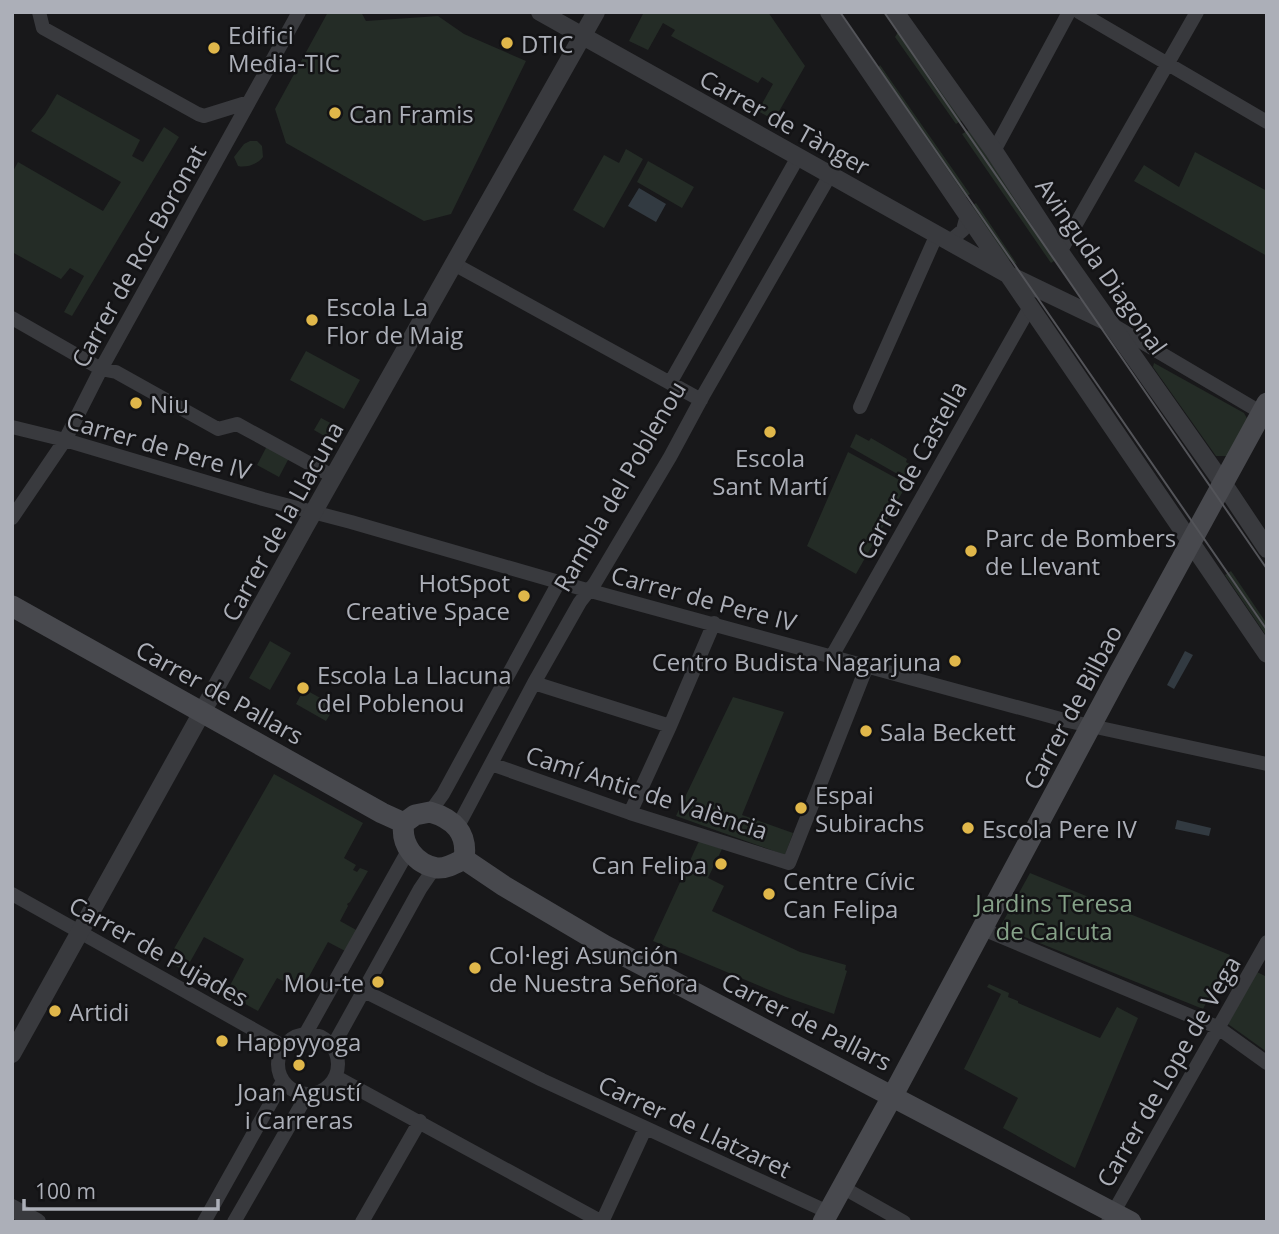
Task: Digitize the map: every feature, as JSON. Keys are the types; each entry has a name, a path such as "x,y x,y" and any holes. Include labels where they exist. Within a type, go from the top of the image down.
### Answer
{"main road":[{"name":"Carrer de Bilbao","path":"825,1217 894,1095 1222,482 1265,410"},
{"name":"Carrer de Pallars","path":"12,606 404,823"},
{"path":"430,812 458,826 465,842 464,859 435,867 408,850 403,838 404,823 415,815 430,812"},
{"name":"Carrer de Pallars","path":"464,859 604,945 894,1095 1117,1218"}],"street":[{"path":"39,12 43,28 204,116 249,102"},
{"name":"Carrer de Roc Boronat","path":"12,518 65,440 95,365 299,12"},
{"name":"Carrer de Tànger","path":"540,12 1007,274 1109,322"},
{"name":"Carrer de la Llacuna","path":"12,1054 596,12"},
{"path":"829,12 1267,654"},
{"name":"Avinguda Diagonal","path":"895,12 994,151 1060,252 1267,549"},
{"path":"994,151 1069,12"},
{"path":"1079,12 1267,121"},
{"path":"1060,252 1196,12"},
{"name":"Rambla del Poblenou","path":"670,383 798,157"},
{"name":"Rambla del Poblenou","path":"458,826 534,683 670,457 830,175"},
{"path":"859,407 943,238 963,230 967,215"},
{"path":"454,264 701,400"},
{"name":"Carrer de Castella","path":"832,656 1030,307"},
{"path":"12,318 218,429 237,424 334,477"},
{"path":"1109,322 1265,410"},
{"name":"Carrer de Pere IV","path":"12,427 867,666 1091,726 1267,764"},
{"name":"Rambla del Poblenou","path":"430,812 443,794 559,582"},
{"path":"630,813 714,624"},
{"name":"Camí Antic de València","path":"491,764 662,823 792,857 867,666"},
{"path":"534,683 670,726"},
{"path":"306,1033 408,850"},
{"path":"333,1046 420,889 435,867"},
{"name":"Carrer de Pujades","path":"12,894 283,1046"},
{"path":"983,929 1217,1027 1267,1063"},
{"name":"Carrer de Lope de Vega","path":"1117,1218 1217,1027 1267,942"},
{"name":"Carrer de Llatzaret","path":"364,991 825,1217"},
{"path":"306,1033 324,1038 333,1046 338,1056 336,1077 319,1093 307,1095 296,1092 283,1081 278,1064 283,1046 297,1035 306,1033"},
{"path":"336,1077 602,1222 645,1129"},
{"path":"204,1222 283,1081"},
{"path":"234,1222 307,1095"},
{"path":"362,1222 419,1121"},
{"path":"842,1187 904,1222"},
{"path":"12,1208 37,1222"}],"green space":[{"path":"328,12 361,12 366,21 438,16 464,34 526,61 451,214 424,221 286,143 275,109"},
{"path":"644,12 768,12 805,66 774,120 758,111 773,84 762,77 758,83 671,36 675,30 663,23 648,50 629,41"},
{"path":"900,29 962,120 956,124 895,37"},
{"path":"880,65 970,194 964,198 876,71"},
{"path":"57,94 140,140 132,156 143,162 164,127 179,137 72,316 64,312 84,276 70,268 61,279 12,252 12,173 18,162 103,211 121,182 31,131"},
{"path":"969,130 1057,259 1051,263 962,134"},
{"path":"257,141 262,146 263,157 252,165 238,166 234,157 244,144"},
{"path":"626,149 643,159 604,228 573,210 604,155 619,163"},
{"path":"1195,152 1267,191 1267,256 1134,181 1144,165 1179,187"},
{"path":"648,161 694,187 682,208 637,182"},
{"path":"976,203 1017,264 1004,257 970,207"},
{"path":"306,351 360,380 344,409 290,380"},
{"path":"1154,363 1244,413 1248,420 1227,456 1216,456 1153,367"},
{"path":"321,418 340,428 333,441 314,430"},
{"path":"856,434 869,441 871,438 907,459 906,462 916,468 908,480 850,447"},
{"path":"267,446 289,458 279,477 257,465"},
{"path":"848,452 907,484 856,574 807,546"},
{"path":"1231,571 1267,624 1267,637 1225,575"},
{"path":"270,641 291,653 270,690 249,678"},
{"path":"304,689 335,706 326,721 296,704"},
{"path":"733,697 784,712 742,815 793,833 785,855 676,816"},
{"path":"274,774 363,823 344,858 356,865 353,870 357,872 360,868 368,871 347,904 340,921 358,931 347,952 328,942 301,991 294,987 297,983 292,980 289,984 277,978 258,1011 226,993 244,959 204,937 185,971 167,961"},
{"path":"699,841 722,849 708,878 724,886 712,911 800,952 846,965 847,971 834,1014 786,997 653,941"},
{"name":"Jardins Teresa de Calcuta","path":"1030,873 1230,955 1203,1009 1000,927"},
{"path":"1257,972 1267,977 1267,1052 1228,1024"},
{"path":"989,984 1009,993 1008,997 1018,1003 1100,1038 1117,1007 1138,1018 1075,1168 1003,1128 1018,1098 964,1069 1001,994 987,987"}],"shaded area":[{"path":"639,188 666,204 656,222 628,206"},
{"path":"1185,651 1193,655 1174,689 1167,685"},
{"path":"1177,820 1211,828 1209,836 1175,829"}],"tram line":[{"path":"840,12 1267,630"},
{"path":"884,12 1267,569"}],"place":[{"name":"DTIC","path":"507,43"},
{"name":"Edifici Media-TIC","path":"214,48"},
{"name":"Can Framis","path":"335,113"},
{"name":"Escola La Flor de Maig","path":"312,320"},
{"name":"Niu","path":"136,403"},
{"name":"Escola Sant Martí","path":"770,432"},
{"name":"Parc de Bombers de Llevant","path":"971,551"},
{"name":"HotSpot Creative Space","path":"524,596"},
{"name":"Centro Budista Nagarjuna","path":"955,661"},
{"name":"Escola La Llacuna del Poblenou","path":"303,688"},
{"name":"Sala Beckett","path":"866,731"},
{"name":"Espai Subirachs","path":"801,808"},
{"name":"Escola Pere IV","path":"968,828"},
{"name":"Can Felipa","path":"721,864"},
{"name":"Centre Cívic Can Felipa","path":"769,894"},
{"name":"Col·legi Asunción de Nuestra Señora","path":"475,968"},
{"name":"Mou-te","path":"378,982"},
{"name":"Artidi","path":"55,1011"},
{"name":"Happyyoga","path":"222,1041"},
{"name":"Joan Agustí i Carreras","path":"299,1065"}]}
